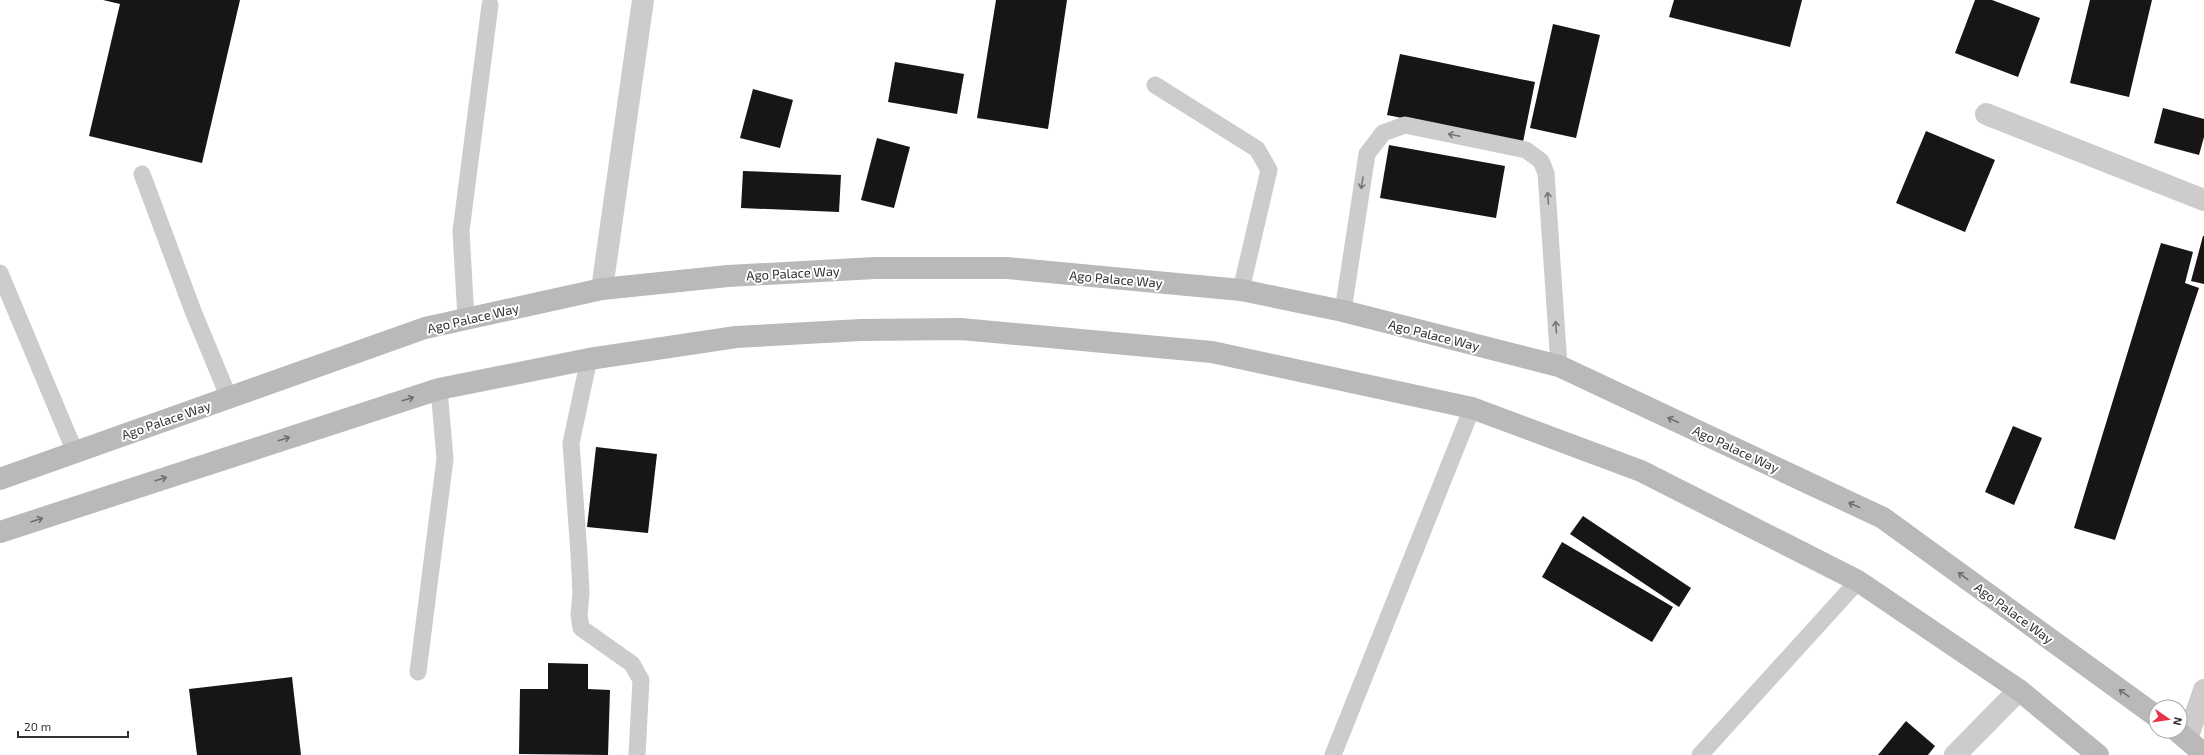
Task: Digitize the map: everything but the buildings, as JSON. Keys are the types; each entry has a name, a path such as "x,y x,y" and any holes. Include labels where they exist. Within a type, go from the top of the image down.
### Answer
{"main road":[{"name":"Ago Palace Way","path":"0,479 425,328 602,289 728,276 891,268 1007,268 1241,290 1343,311 1559,366 1883,518 2148,710"},
{"path":"0,532 439,389 590,359 736,337 861,330 961,329 1212,352 1472,408 1641,471 1858,581 2019,690 2098,755"},
{"path":"2187,739 2204,754"}],"street":[{"path":"602,289 643,0"},
{"path":"1986,114 2204,200"},
{"path":"1955,755 2019,690"},
{"path":"2188,723 2204,690"}],"lane":[{"path":"466,319 461,231 490,5"},
{"path":"1155,85 1257,149 1269,170 1241,290"},
{"path":"1343,311 1367,154 1383,133 1405,125 1526,150 1541,161 1546,173 1559,366"},
{"path":"142,174 193,311 229,398"},
{"path":"0,273 75,452"},
{"path":"590,359 571,443 581,593 579,615 581,628 632,664 641,680 637,755"},
{"path":"418,672 445,459 439,389"},
{"path":"1333,755 1472,408"},
{"path":"1700,755 1858,581"}]}
